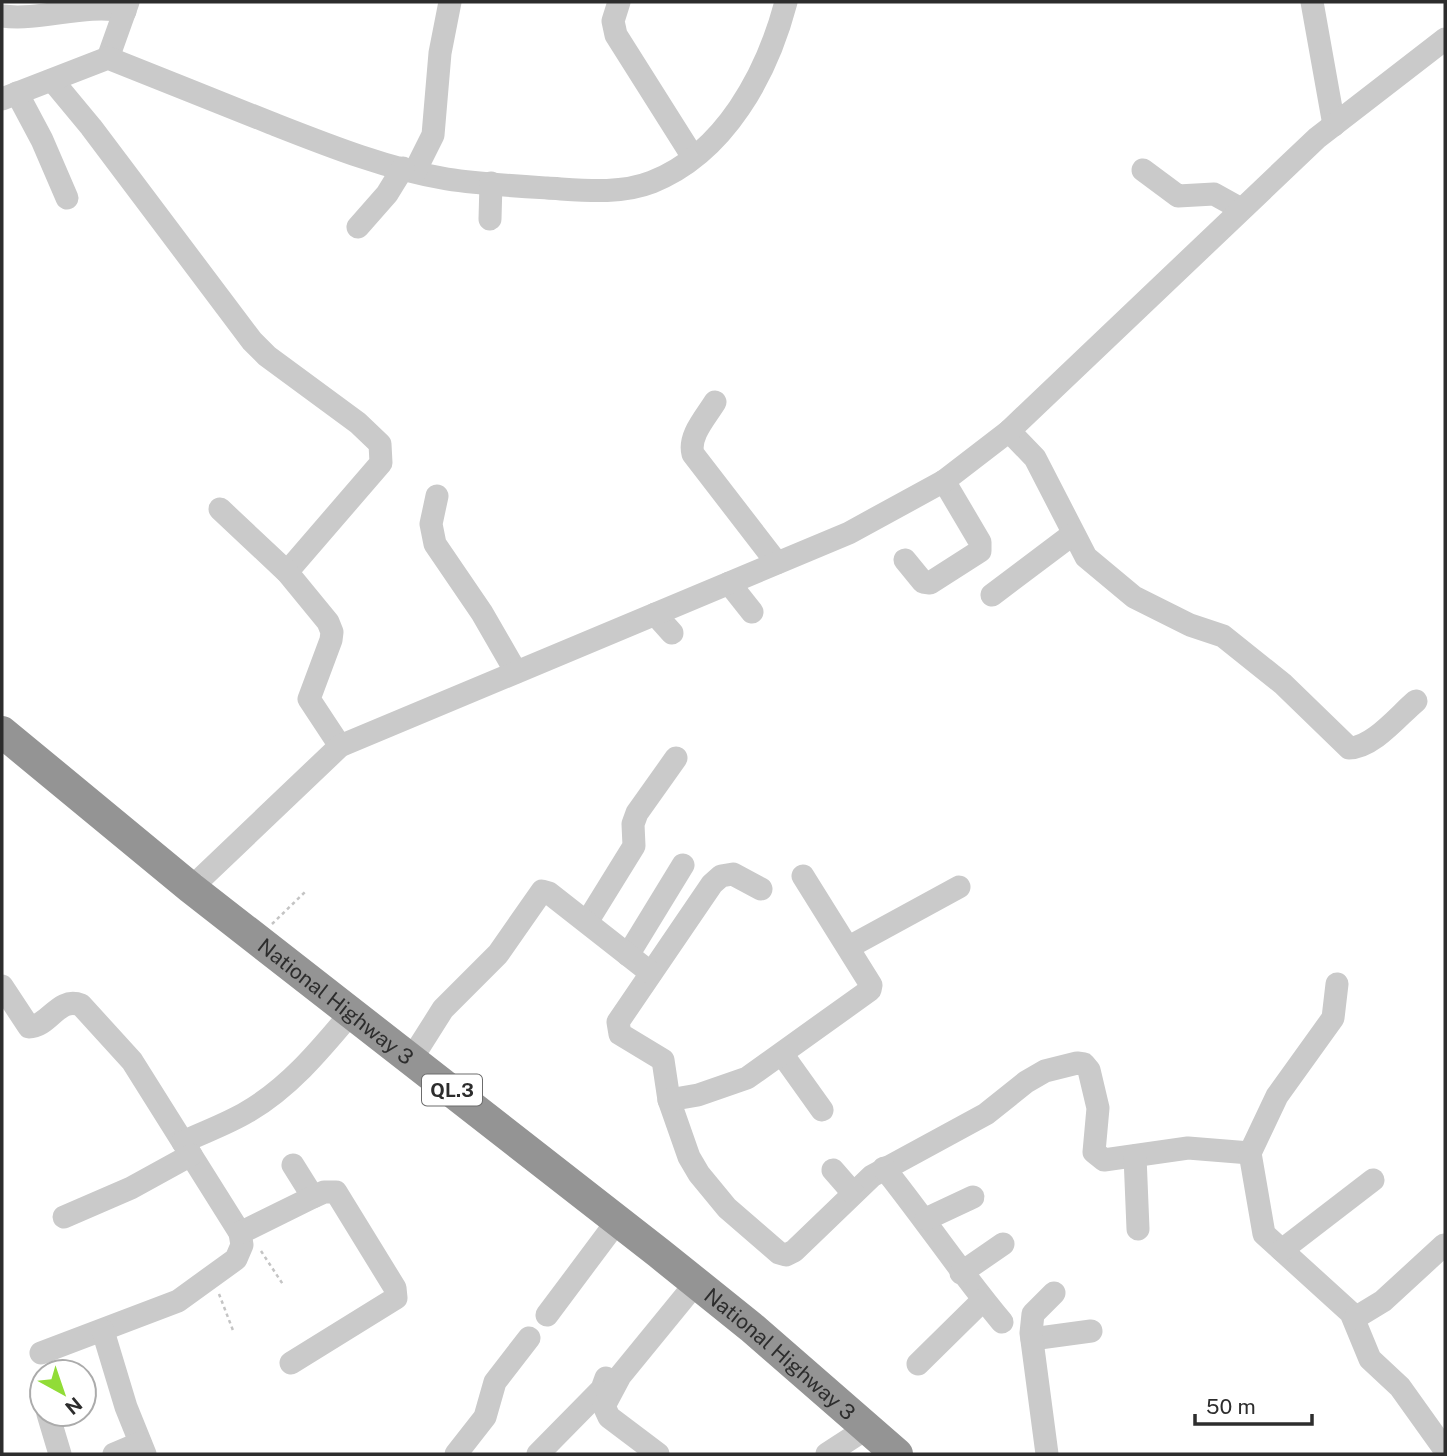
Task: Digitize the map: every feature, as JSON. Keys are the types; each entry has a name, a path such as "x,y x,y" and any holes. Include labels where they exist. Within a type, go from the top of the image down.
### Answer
{"highway":[{"name":"National Highway 3","path":"2,733 191,888 618,1220 897,1454"}],"street":[{"path":"358,227 409,170 433,135 440,53 450,2"},
{"path":"619,2 613,21 616,34 693,157"},
{"path":"66,198 42,140 9,96 108,58 306,137 409,170 491,183 589,191 621,189 651,182 693,157 716,138 754,85 776,34 786,2"},
{"path":"1312,2 1334,124"},
{"path":"2,16 20,18 97,7 126,6 108,58"},
{"path":"191,888 340,746 849,533 944,481 1009,431 1334,124 1445,38"},
{"path":"52,80 91,127 252,341 267,356 358,423 380,444 381,463 287,572"},
{"path":"1143,170 1178,196 1214,194 1241,209"},
{"path":"491,183 491,219"},
{"path":"715,402 694,438 691,446 694,454 777,563"},
{"path":"1009,431 1035,458 1086,557 1134,597 1190,625 1223,636 1283,684 1349,748 1357,748 1368,742 1416,701"},
{"path":"905,560 923,582 930,583 980,551 980,542 944,481"},
{"path":"437,496 431,524 435,544 482,613 516,672"},
{"path":"220,509 287,572 332,632 309,699 340,746"},
{"path":"992,595 1073,534"},
{"path":"729,583 752,612"},
{"path":"655,614 672,633"},
{"path":"587,922 634,846 633,824 637,813 676,758"},
{"path":"628,955 682,865"},
{"path":"761,889 733,874 721,876 704,895 618,1022 617,1029 620,1034 663,1060 669,1100 689,1157 699,1174 727,1208 779,1253 786,1255 794,1251 853,1193 884,1168 986,1114 1035,1075 1077,1063 1084,1064 1089,1070 1097,1097 1094,1152 1097,1158 1104,1160 1188,1148 1250,1153"},
{"path":"669,1100 698,1095 747,1078 870,990 871,985 849,947 803,876"},
{"path":"849,947 959,887"},
{"path":"412,1059 443,1009 498,954 542,891 549,893 651,973"},
{"path":"1337,984 1333,1018 1277,1096 1250,1153 1264,1234 1355,1318 1370,1359 1399,1387 1445,1450"},
{"path":"2,986 29,1027 35,1027 68,1004 81,1005 132,1061 187,1149 244,1231 236,1259 165,1308 41,1353"},
{"path":"64,1217 131,1188 247,1112 282,1087 314,1057 352,1012"},
{"path":"782,1054 822,1110"},
{"path":"1135,1156 1138,1229"},
{"path":"293,1165 313,1196"},
{"path":"884,1168 926,1219 961,1273 1002,1322"},
{"path":"833,1170 853,1193"},
{"path":"1282,1250 1373,1180"},
{"path":"244,1231 313,1196 331,1191 341,1196 397,1294 391,1302 290,1363"},
{"path":"926,1219 973,1197"},
{"path":"547,1315 618,1220"},
{"path":"961,1273 1003,1244"},
{"path":"1355,1318 1383,1301 1444,1245"},
{"path":"657,1454 609,1417 604,1406 620,1376 696,1283"},
{"path":"1046,1454 1032,1339 1033,1314 1054,1293"},
{"path":"918,1364 983,1300"},
{"path":"103,1331 126,1407 143,1449 114,1454"},
{"path":"1032,1339 1091,1331"},
{"path":"456,1454 485,1417 495,1382 528,1338"},
{"path":"538,1454 601,1389 608,1368"},
{"path":"53,1428 61,1454"},
{"path":"827,1454 867,1428"}],"path":[{"path":"257,939 305,892"},
{"path":"244,1231 284,1286"},
{"path":"212,1278 234,1333"}]}
